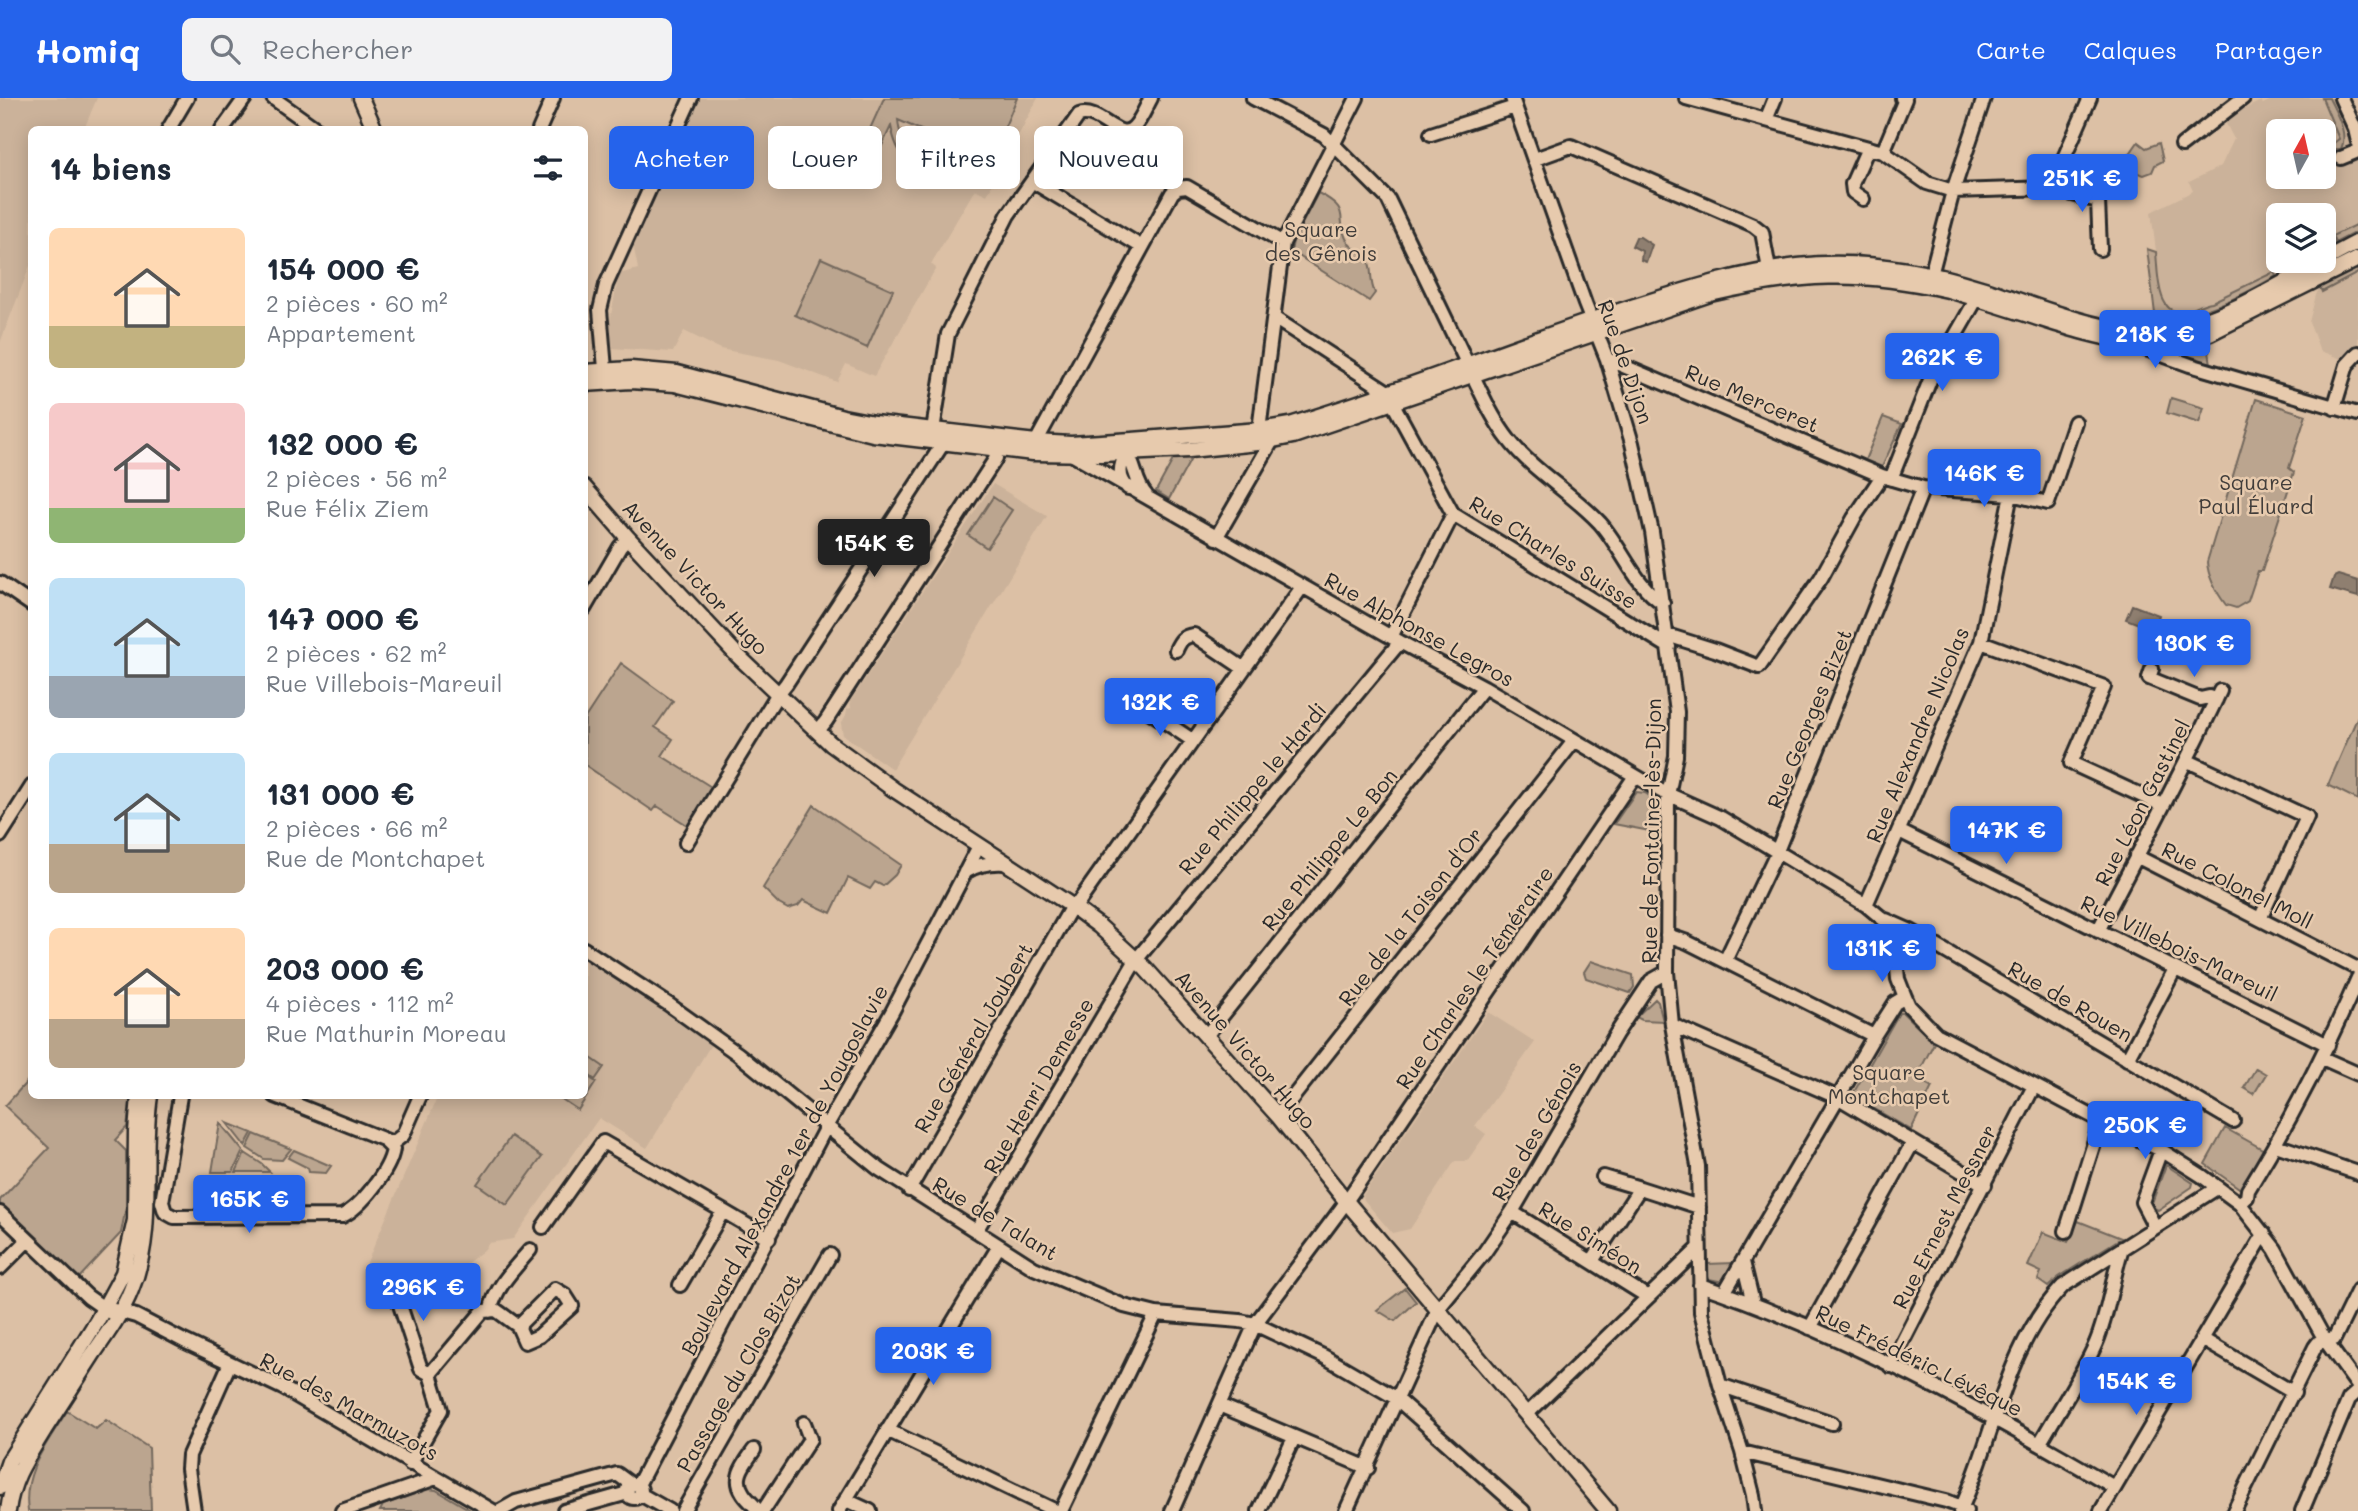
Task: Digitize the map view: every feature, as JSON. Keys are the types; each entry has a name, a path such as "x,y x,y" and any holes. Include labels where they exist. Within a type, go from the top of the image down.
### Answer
{"main road":[{"path":"361,98 373,126"},
{"path":"2336,253 2358,242"},
{"path":"1594,326 1710,294 1774,280 1832,275 1892,279 1948,290 2088,334 2132,343 2173,342 2210,333 2358,259"},
{"path":"588,375 675,384 873,434 1073,455 1127,454 1272,441 1312,430 1390,397 1707,284 1769,269 1803,265 1863,265 1931,275 2104,327 2145,332 2174,330 2204,321 2298,273"},
{"path":"588,374 605,369 677,373 843,417 1036,442 1101,443 1259,430 1390,397"},
{"path":"1127,454 1145,445 1186,442 1220,434"},
{"path":"1101,443 1127,454"},
{"name":"Avenue Victor Hugo","path":"588,492 737,655 831,744 893,789 1072,906 1099,926 1136,960 1278,1116 1346,1201 1608,1511"},
{"path":"8,1510 14,1481 115,1312 133,1234 139,1099"},
{"path":"0,1487 9,1461 132,1287 144,1245 146,1130 150,1099"}],"street":[{"path":"170,126 187,98"},
{"path":"225,126 245,98"},
{"path":"273,98 312,126"},
{"path":"541,126 553,98"},
{"path":"605,369 600,310 606,285 691,98"},
{"path":"933,430 948,334 1008,215 1079,115 1093,114 1119,132 1125,132 1134,128 1151,98"},
{"path":"1253,98 1324,135 1388,199 1494,419 1509,440 1600,524 1647,590 1663,603"},
{"path":"1259,430 1283,243 1357,98"},
{"path":"1686,98 1883,152 1927,183 1953,191 2052,188 2098,201 2100,249"},
{"path":"1766,120 1775,98"},
{"path":"1883,152 1905,99 1902,98"},
{"path":"1931,275 1953,191 1984,98"},
{"path":"2052,188 2090,98"},
{"path":"2182,145 2243,98"},
{"path":"2341,98 2358,142"},
{"path":"1431,134 1513,103"},
{"name":"Rue de Dijon","path":"1513,103 1607,359 1632,443 1652,532 1668,641"},
{"path":"1535,159 1572,146 1753,225 1762,232 1769,269"},
{"path":"1863,199 1853,192 1852,184 1868,148"},
{"path":"2341,158 2358,151"},
{"path":"1032,181 1143,247"},
{"path":"1036,442 1172,192 1187,187 1283,243"},
{"path":"1887,477 1930,380 1977,298"},
{"name":"Rue Charles Suisse","path":"1274,318 1390,397 1453,514 1668,641 1715,650 1759,667 1821,578 1854,518 1887,477"},
{"path":"2173,342 2176,355 2190,365"},
{"path":"2132,343 2190,365 2358,414"},
{"path":"2334,408 2347,365 2358,353"},
{"name":"Rue Merceret","path":"1607,359 1887,477 1923,488 2011,494 2048,503 2075,422"},
{"path":"1216,538 1272,441"},
{"path":"686,843 777,695 944,443"},
{"path":"818,731 996,458 994,448"},
{"path":"1131,483 1143,463 1158,452"},
{"name":"Rue Alphonse Legros","path":"1127,454 1132,464 1131,483"},
{"name":"Rue Alphonse Legros","path":"1073,455 1131,483 1151,501 1668,795 1721,818 1777,851"},
{"name":"Rue Georges Bizet","path":"1725,961 1777,851 1923,488"},
{"name":"Rue Alexandre Nicolas","path":"1866,905 1981,642 2011,494"},
{"name":"Rue Philippe le Hardi","path":"1136,960 1395,640 1453,514"},
{"path":"588,602 628,538"},
{"path":"0,583 28,602"},
{"name":"Rue Général Joubert","path":"909,1190 1072,906 1078,903 1242,668 1302,587"},
{"path":"1176,650 1181,640 1194,635 1242,668"},
{"name":"Rue de Fontaine-lès-Dijon","path":"1668,641 1677,712 1676,756 1668,795 1667,972 1672,1025 1698,1166 1698,1249 1702,1312 1720,1385 1742,1452 1755,1511"},
{"path":"1981,642 2104,687 2071,763 2162,805"},
{"path":"2152,669 2149,678 2200,699 2201,711 2208,718"},
{"name":"Rue Philippe Le Bon","path":"1206,1036 1483,688"},
{"name":"Rue Léon Gastinel","path":"2098,931 2162,805 2188,761 2218,695 2200,699"},
{"path":"1146,709 1192,740"},
{"name":"Rue de la Toison d'Or","path":"1278,1116 1574,741"},
{"path":"2188,761 2307,817 2260,919"},
{"name":"Rue Charles le Téméraire","path":"1172,1511 1255,1324 1346,1201 1635,776"},
{"path":"0,836 28,792"},
{"name":"Rue Villebois-Mareuil","path":"1899,831 2328,1045"},
{"name":"Boulevard Alexandre 1er de Yougoslavie","path":"634,1490 827,1125 892,1012 979,846"},
{"name":"Rue de Rouen","path":"1777,851 1886,920 1911,931 2233,1121"},
{"name":"Rue Colonel Moll","path":"2136,856 2358,969"},
{"path":"965,872 974,866 1005,863"},
{"path":"1886,920 1892,932 1898,979 1905,997 1909,1006 1936,1034 2161,1150 2240,1205 2275,1249 2325,1340 2358,1385"},
{"path":"1667,935 1672,935 1874,1035"},
{"name":"Rue de Talant","path":"588,952 738,1054 866,1159 909,1190 1034,1268 1124,1306 1156,1314 1255,1324 1325,1357 1396,1398 1523,1511"},
{"name":"Rue Henri Demesse","path":"976,1231 1136,960"},
{"path":"2127,1059 2175,969"},
{"name":"Rue des Génois","path":"1346,1511 1368,1468 1396,1398 1438,1309 1484,1253 1512,1212 1616,1034 1651,981 1667,972"},
{"path":"2240,1205 2276,1145 2322,1058 2358,978"},
{"path":"1724,1293 1874,1035 1895,1003 1905,997"},
{"path":"1672,1025 1839,1098 1985,1185"},
{"path":"2322,1058 2358,1074"},
{"name":"Rue Ernest Messner","path":"1890,1366 2034,1086"},
{"path":"179,1099 162,1202 166,1212 174,1217 342,1216 357,1206 389,1163 393,1149 386,1142 282,1099"},
{"path":"386,1142 395,1142 403,1135 419,1099"},
{"path":"2066,1231 2101,1121"},
{"path":"543,1227 603,1142 769,1238"},
{"path":"1810,1328 1913,1142"},
{"path":"2276,1145 2358,1173"},
{"path":"2155,1227 2142,1202 2161,1150"},
{"path":"1604,1177 1699,1207"},
{"path":"1592,1261 1640,1188"},
{"path":"1742,1452 1946,1501 1963,1510 2000,1396 2031,1328 2051,1299 2063,1286 2217,1188"},
{"path":"680,1285 723,1211"},
{"name":"Rue Siméon","path":"1512,1212 1648,1297"},
{"name":"Rue des Marmuzots","path":"0,1213 88,1297 115,1312 283,1388 493,1511"},
{"path":"2101,1511 2264,1234"},
{"path":"0,1268 28,1240"},
{"path":"870,1511 848,1506 887,1430 999,1246"},
{"path":"2040,1443 2096,1343 2114,1287 2115,1270 2122,1248"},
{"path":"1527,1414 1698,1249"},
{"path":"490,1311 502,1283 530,1251"},
{"name":"Passage du Clos Bizot","path":"683,1511 830,1255"},
{"path":"1743,1262 1754,1303"},
{"path":"410,1464 441,1410 430,1374 421,1369 400,1305 417,1278"},
{"name":"Rue Frédéric Lévêque","path":"1700,1285 1754,1303 1890,1366 1994,1417 2114,1486"},
{"path":"430,1374 483,1311 496,1310 518,1326 525,1342 539,1336 572,1306 569,1299 555,1289 518,1326"},
{"path":"2236,1507 2315,1348 2318,1343 2334,1339 2358,1290"},
{"path":"887,1430 1059,1511 1156,1314"},
{"path":"2202,1339 2294,1394"},
{"path":"194,1511 188,1469 189,1455 230,1363"},
{"path":"1720,1385 1832,1423"},
{"path":"2302,1511 2349,1399 2358,1391"},
{"path":"1219,1405 1368,1468"},
{"path":"754,1450 739,1473 738,1483 743,1494 761,1511 810,1439 804,1423"},
{"path":"1259,1511 1294,1438"},
{"path":"500,1511 516,1502 617,1474 634,1490 670,1511"},
{"path":"342,1511 369,1507 436,1478"},
{"path":"564,1511 634,1490"}],"shaded area":[{"path":"0,98 97,98 85,126 28,126 28,271 0,343"},
{"path":"700,98 1038,98 1020,132 1020,126 896,126 896,189 975,189 931,264 936,268 874,376 846,364 837,382 779,360 720,349 684,331 673,352 611,348 608,330 619,274 638,269 633,244 658,189 754,189 754,126 687,126"},
{"path":"2275,98 2342,98 2358,142 2358,242 2336,254 2336,203 2266,203 2266,273 2300,273 2221,314 2159,331 2147,249 2156,251 2151,212 2193,191 2189,182 2221,166 2234,139 2225,122 2232,115 2261,101 2263,104"},
{"path":"975,189 990,189 987,195"},
{"path":"1636,237 1652,245 1646,262 1641,260 1642,251 1632,246"},
{"path":"2355,269 2358,270 2358,349 2347,361 2320,351 2309,322 2320,287"},
{"path":"993,484 1047,516 892,769 843,735 841,724 847,709 851,708 850,702"},
{"path":"2338,575 2358,581 2358,597 2330,589 2334,577"},
{"path":"2132,605 2159,615 2154,630 2126,619"},
{"path":"588,958 712,1043 647,1148 599,1118 513,1239 489,1243 460,1269 447,1276 412,1272 400,1266 381,1277 374,1277 365,1267 437,1099 588,1099"},
{"path":"1488,1012 1535,1042 1475,1126 1486,1134 1467,1161 1455,1161 1410,1229 1392,1233 1364,1200 1363,1195"}],"green space":[{"path":"884,98 1017,98 1005,126 912,126 898,120 896,141 891,126 882,146 882,126 871,126"},
{"path":"2322,98 2329,98 2341,123 2341,149 2336,149 2336,141 2339,139 2336,119 2331,119"},
{"path":"2138,142 2146,148 2159,143 2163,161 2155,165 2152,172 2144,175 2125,169 2122,165"},
{"name":"Square des Gênois","path":"1318,193 1340,210 1342,227 1348,242 1368,260 1375,293 1369,301 1291,251 1293,241"},
{"path":"2355,225 2358,231 2336,242 2336,234"},
{"path":"2147,249 2156,252 2160,292 2169,308 2176,312 2212,302 2272,273 2276,276 2219,305 2156,322"},
{"path":"821,258 893,290 867,348 795,315"},
{"path":"2355,269 2358,273 2322,292 2320,287"},
{"path":"2208,345 2211,364 2182,354"},
{"path":"2171,398 2204,408 2199,423 2167,413"},
{"name":"Square Paul Éluard","path":"2256,399 2306,415 2289,468 2294,472 2262,571 2258,571 2248,601 2236,608 2226,605 2219,595 2207,562"},
{"path":"1883,417 1902,424 1882,467 1865,460"},
{"path":"1192,457 1169,499 1156,491 1174,458"},
{"path":"993,497 1012,510 987,548 968,535"},
{"path":"621,663 673,701 655,727 673,739 662,756 716,790 692,828 657,806 653,811 588,767 588,713"},
{"path":"2358,716 2358,800 2328,785"},
{"path":"1636,792 1645,793 1660,803 1660,833 1614,824"},
{"path":"814,805 901,865 883,886 875,882 870,889 848,878 831,913 803,900 798,906 788,909 763,888"},
{"path":"1591,961 1633,975 1634,987 1630,993 1586,978 1584,972"},
{"path":"1655,999 1663,1021 1636,1017"},
{"name":"Square Montchapet","path":"1899,1013 1903,1013 1934,1043 1916,1078 1932,1087 1911,1130 1856,1098 1854,1092"},
{"path":"588,1056 604,1067 595,1080 588,1074"},
{"path":"2256,1068 2266,1074 2254,1094 2244,1088"},
{"path":"588,1077 596,1082 588,1094"},
{"path":"28,1080 28,1099 131,1099 127,1127 115,1140 126,1151 126,1207 121,1233 78,1279 0,1204 0,1200 49,1148 5,1106"},
{"path":"562,1099 585,1099 578,1110"},
{"path":"220,1123 243,1151 233,1172 212,1172"},
{"path":"227,1123 252,1133 245,1146"},
{"path":"2225,1128 2264,1150 2242,1190 2205,1164"},
{"path":"254,1134 291,1149 282,1160 264,1159 247,1148"},
{"path":"511,1136 542,1157 507,1205 477,1184"},
{"path":"294,1150 331,1166 326,1173 309,1172 308,1168 288,1158"},
{"path":"245,1153 262,1164 270,1172 236,1172"},
{"path":"2166,1165 2193,1183 2192,1187 2158,1210 2152,1203"},
{"path":"2078,1221 2121,1238 2059,1277 2048,1287 2038,1280 2041,1272 2028,1266 2043,1232 2068,1242"},
{"path":"1734,1263 1724,1282 1709,1279 1706,1264"},
{"path":"1405,1288 1416,1302 1395,1321 1377,1310"},
{"path":"67,1411 96,1429 106,1420 149,1448 151,1511 28,1511 27,1497 33,1470"},
{"path":"428,1489 436,1490 472,1511 380,1511 383,1505"}]}
